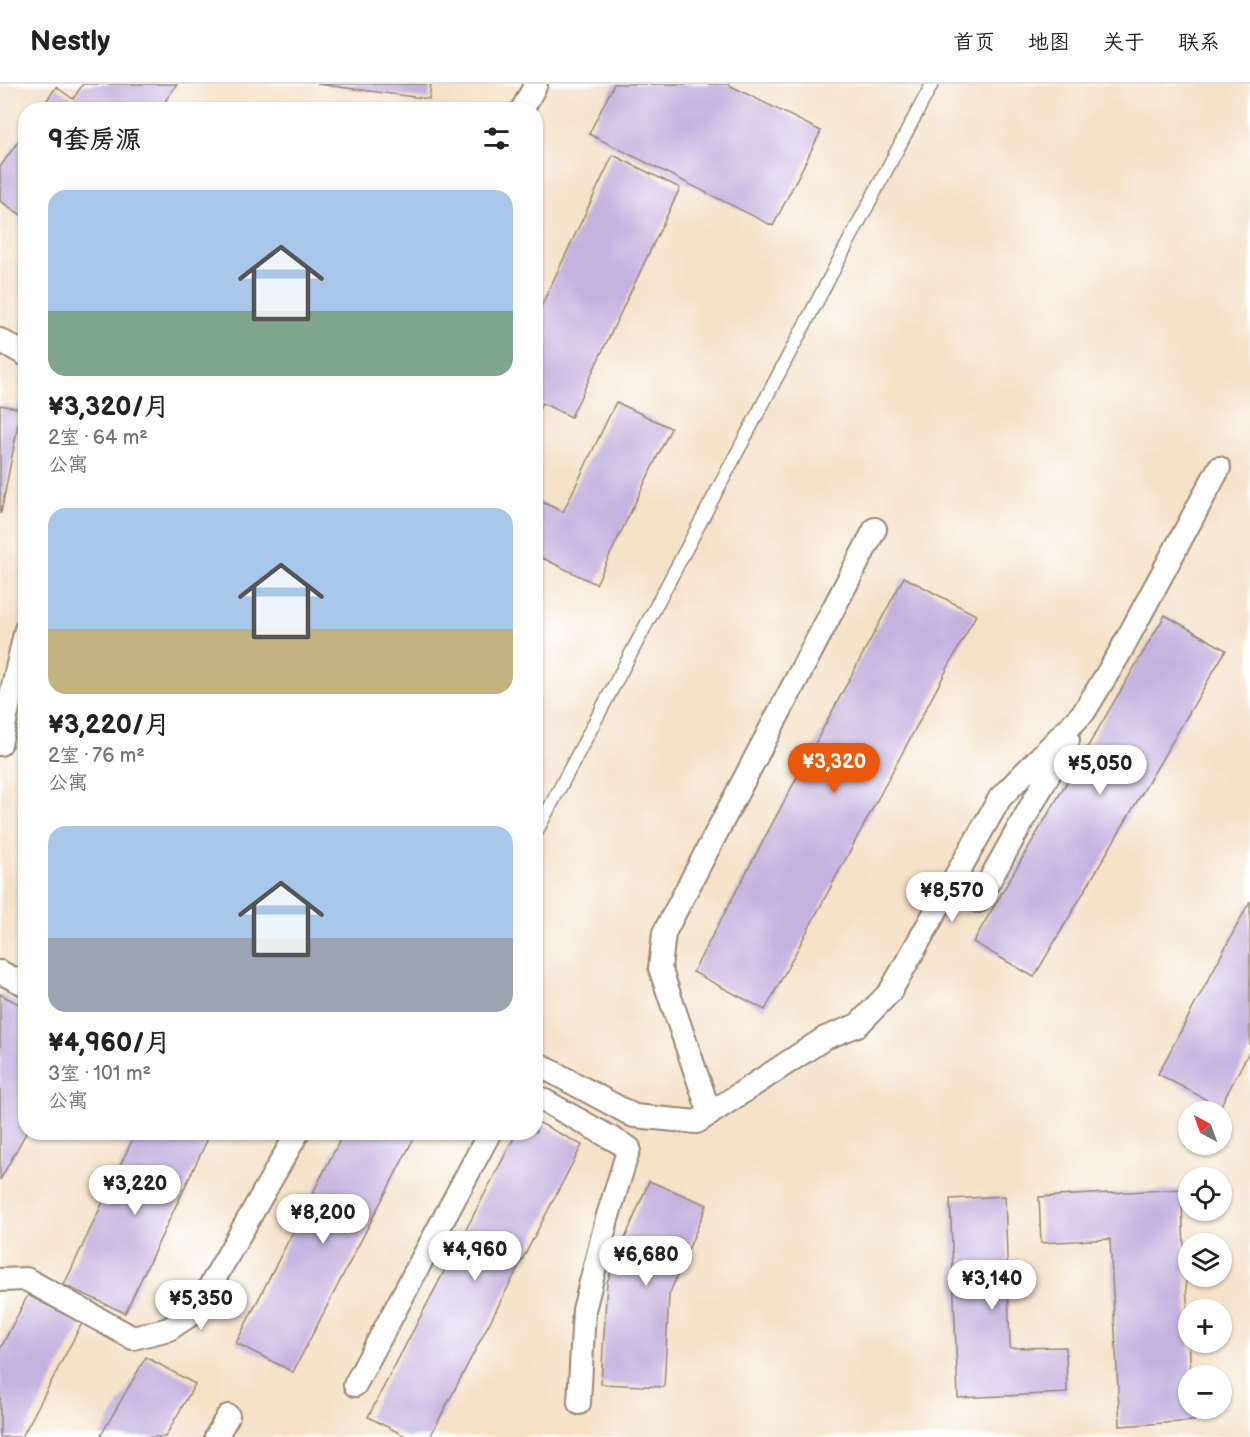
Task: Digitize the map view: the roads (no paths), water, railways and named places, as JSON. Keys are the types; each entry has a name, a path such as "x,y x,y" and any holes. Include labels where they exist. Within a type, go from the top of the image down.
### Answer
{"street":[{"path":"526,102 536,84"},
{"path":"0,340 18,350"},
{"path":"978,901 1118,656 1218,468"},
{"path":"711,1114 660,968 664,933 875,528"},
{"path":"0,744 18,664"},
{"path":"543,1067 634,1116 697,1122 825,1038 858,1024 890,992 1000,798 1084,712"},
{"path":"0,972 18,981"},
{"path":"543,1100 629,1148 607,1219 584,1310 579,1403"},
{"path":"0,1280 26,1279 133,1338 169,1329 196,1311 293,1140"},
{"path":"355,1385 486,1140"},
{"path":"216,1437 228,1416"}],"lane":[{"path":"543,819 932,84"}]}
